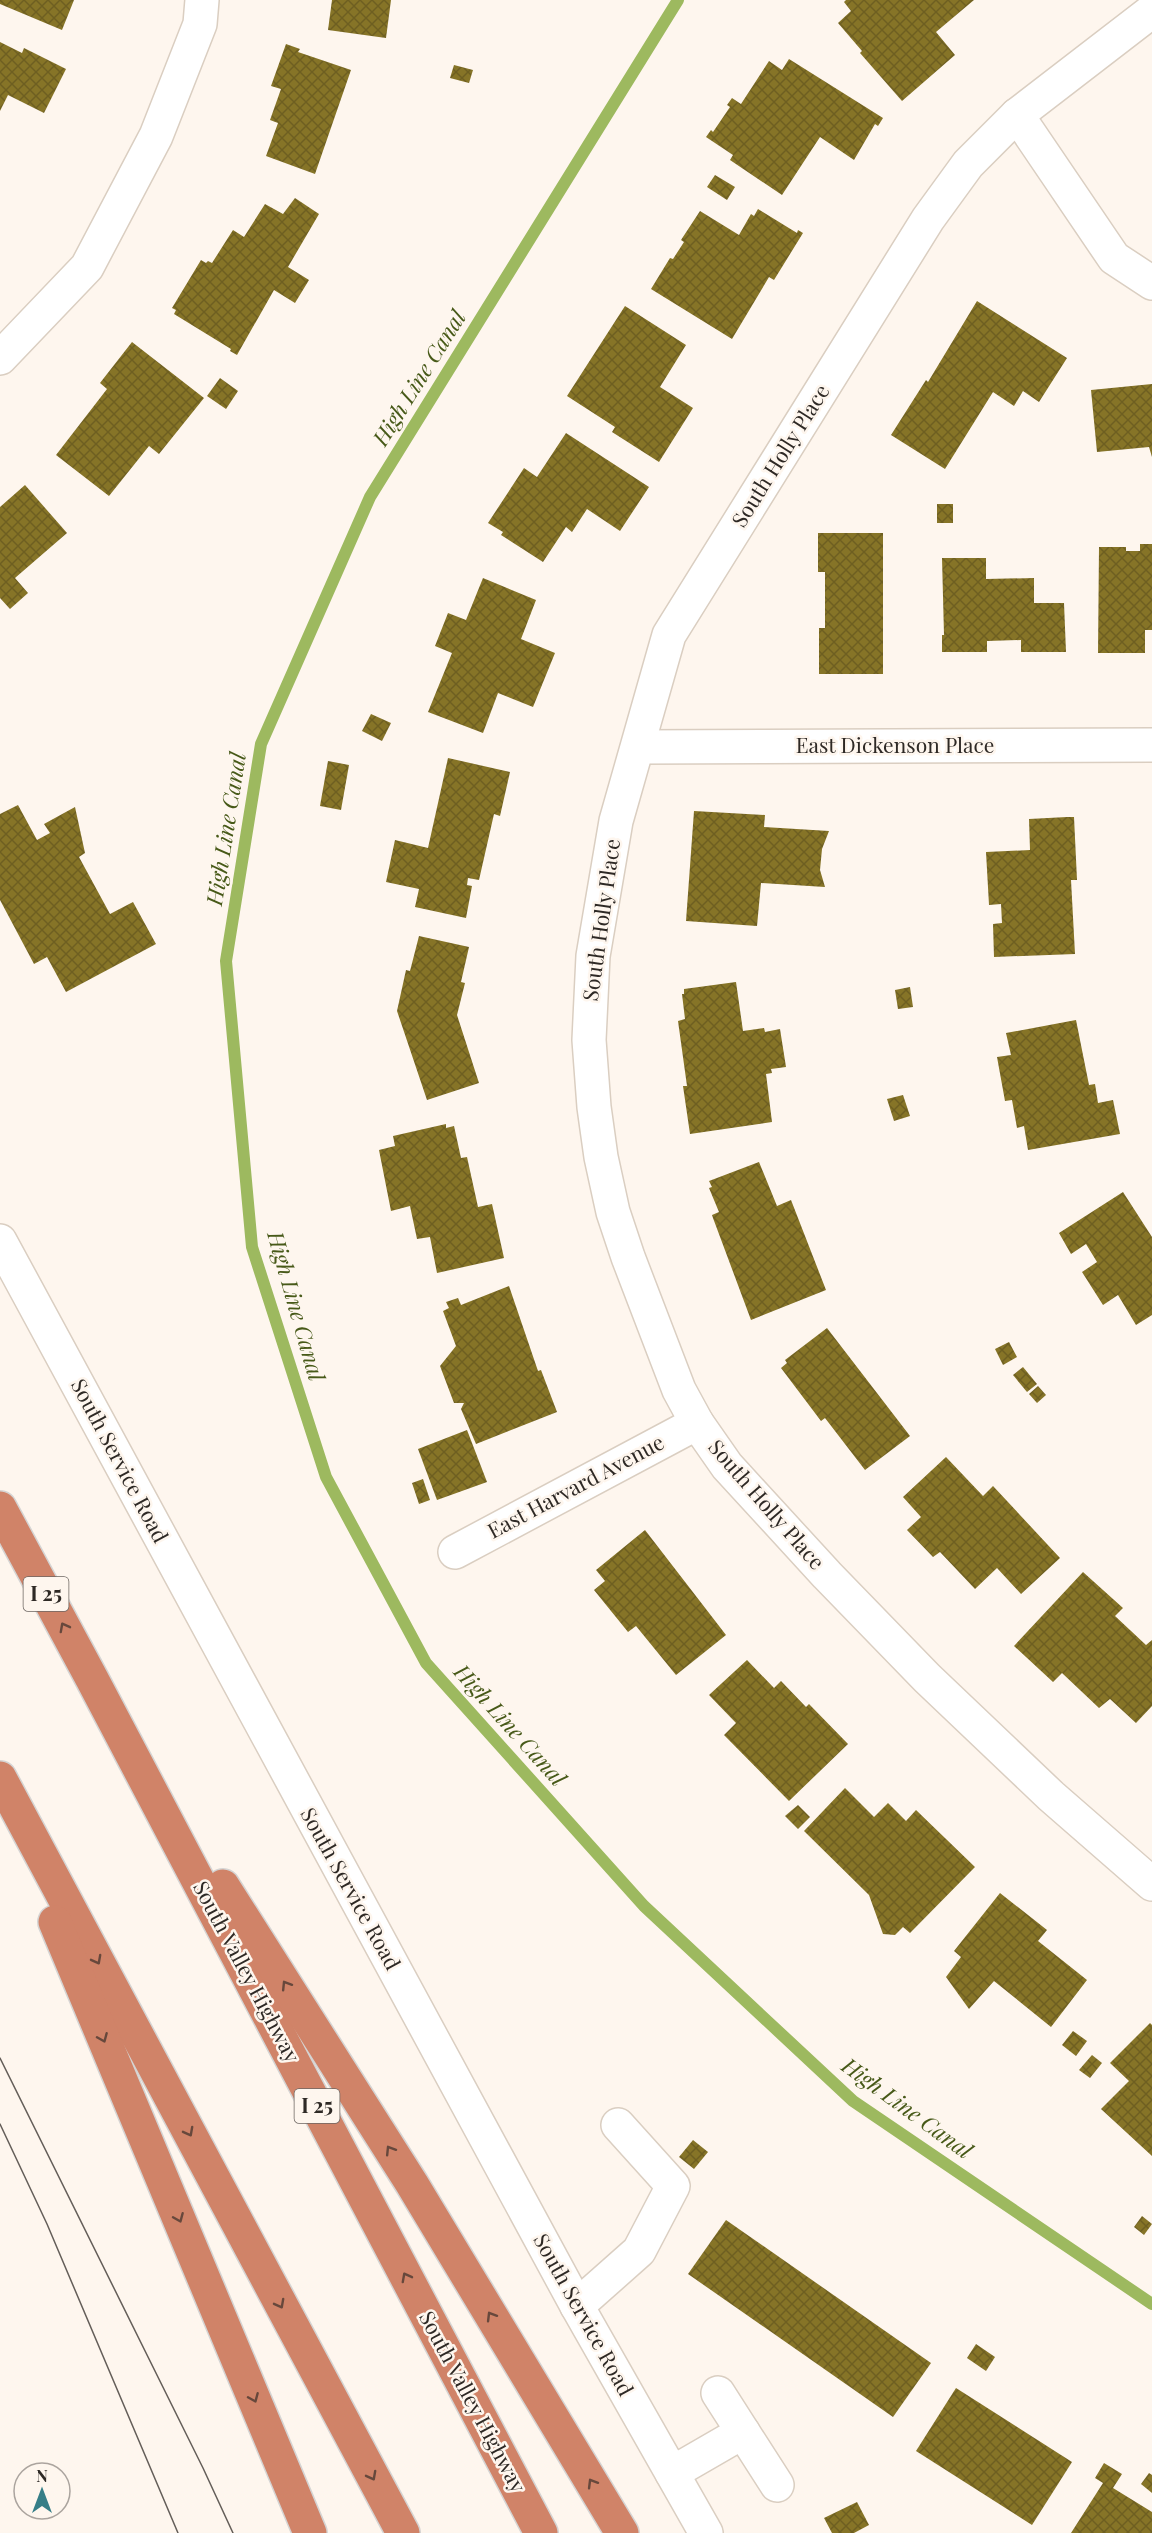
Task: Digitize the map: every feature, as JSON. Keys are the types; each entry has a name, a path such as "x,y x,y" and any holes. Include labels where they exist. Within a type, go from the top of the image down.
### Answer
{"highway":[{"name":"South Valley Highway","path":"0,1508 541,2533"},
{"path":"92,1679 412,2184 622,2533"},
{"path":"0,1778 403,2533"},
{"path":"0,1790 310,2533"}],"street":[{"path":"0,358 87,267 156,136 200,24 202,0"},
{"name":"South Holly Place","path":"1152,11 1017,115 968,164 928,219 669,636 616,820 593,956 589,1040 594,1107 601,1157 611,1201 628,1257 679,1390 697,1423 727,1466 737,1474 827,1575 927,1678 1051,1796 1152,1884"},
{"path":"1017,115 1114,258 1152,283"},
{"name":"East Dickenson Place","path":"638,747 1152,745"},
{"name":"South Service Road","path":"0,1241 577,2306 706,2533"},
{"name":"East Harvard Avenue","path":"455,1552 697,1423"},
{"path":"577,2306 639,2251 673,2186 618,2125"},
{"path":"718,2393 777,2485"},
{"path":"672,2473 743,2432"}],"building":[{"path":"0,0 74,0 62,30 0,4"},
{"path":"332,0 391,0 386,38 328,30"},
{"path":"846,0 974,0 936,32 955,55 902,101 860,53 862,51 838,23 851,11 844,2"},
{"path":"0,42 22,53 24,48 66,69 44,113 8,95 0,111"},
{"path":"286,44 300,49 298,52 351,70 315,174 266,156 278,123 270,120 281,89 271,86"},
{"path":"789,59 883,118 878,126 875,124 854,160 820,137 782,195 730,160 733,155 706,137 711,130 713,132 730,107 727,105 732,98 741,104 769,61 782,70"},
{"path":"454,65 473,70 469,83 450,78"},
{"path":"715,175 735,187 727,200 707,187"},
{"path":"295,198 319,214 288,267 309,280 295,303 274,290 237,355 174,314 176,310 172,308 201,260 212,263 233,230 244,237 265,204 283,214"},
{"path":"758,209 797,233 798,230 803,233 774,280 769,277 732,339 651,289 670,258 673,259 684,242 681,240 700,211 739,235 751,214 754,216"},
{"path":"977,301 1067,358 1039,402 1023,391 1014,406 993,392 945,469 891,435 926,380 928,382"},
{"path":"625,306 686,345 660,387 693,408 659,462 612,432 615,427 567,396"},
{"path":"132,342 204,398 159,454 149,446 109,496 56,455 107,389 100,383"},
{"path":"220,378 238,391 226,409 207,396"},
{"path":"1152,384 1152,457 1149,447 1097,452 1091,390"},
{"path":"566,433 649,487 620,531 587,509 572,532 566,527 543,562 501,535 503,532 488,523 524,468 537,477"},
{"path":"25,485 67,533 15,578 28,593 10,609 0,598 0,507"},
{"path":"937,504 953,504 953,523 937,523"},
{"path":"818,533 883,533 883,674 819,674 819,628 825,628 825,572 818,572"},
{"path":"1140,544 1152,544 1152,630 1145,630 1145,653 1098,653 1099,547 1126,547 1126,551 1140,551"},
{"path":"942,558 986,558 986,579 1034,578 1034,603 1064,603 1066,652 1021,652 1021,640 987,641 987,652 942,652 942,635 944,635"},
{"path":"483,578 536,600 521,639 555,653 533,707 498,693 483,733 428,712 452,653 435,646 448,613 466,620"},
{"path":"371,714 391,723 382,741 362,731"},
{"path":"448,758 510,772 500,816 494,814 479,880 468,878 467,885 472,886 466,918 415,907 419,889 386,882 395,840 428,848"},
{"path":"328,761 349,765 341,810 320,806"},
{"path":"18,805 37,840 50,833 44,824 75,807 85,853 79,857 110,914 133,902 156,944 66,992 47,957 34,964 0,900 0,814"},
{"path":"694,811 765,815 764,827 829,831 822,849 820,870 825,887 761,883 757,926 686,921"},
{"path":"1074,817 1077,880 1071,880 1075,954 994,957 993,924 1002,923 1001,904 989,905 986,852 1030,850 1029,819"},
{"path":"419,936 469,947 461,982 465,983 457,1015 479,1083 427,1100 397,1011 406,970 410,971"},
{"path":"736,982 743,1031 764,1028 765,1032 780,1029 786,1067 771,1069 772,1073 766,1074 772,1122 690,1134 683,1086 687,1086 678,1021 685,1019 682,994 684,994 684,989"},
{"path":"910,987 913,1007 898,1009 895,990"},
{"path":"1076,1020 1089,1085 1095,1084 1098,1103 1113,1100 1120,1134 1028,1150 1024,1126 1017,1128 1012,1100 1005,1101 997,1057 1011,1055 1006,1033"},
{"path":"903,1095 910,1116 894,1121 887,1099"},
{"path":"446,1124 446,1128 454,1126 461,1158 467,1157 478,1207 492,1204 504,1258 437,1273 430,1237 417,1239 410,1206 391,1211 379,1150 395,1146 393,1136"},
{"path":"759,1162 777,1206 791,1200 826,1290 751,1320 712,1215 719,1212 709,1188 712,1187 709,1181"},
{"path":"1123,1192 1152,1237 1152,1315 1136,1325 1118,1295 1103,1305 1082,1272 1097,1262 1086,1244 1071,1254 1059,1233"},
{"path":"509,1286 538,1371 541,1370 557,1412 476,1444 461,1409 464,1403 454,1403 440,1366 456,1346 443,1311 449,1308 446,1302 458,1298 461,1305"},
{"path":"827,1328 910,1436 865,1470 825,1418 821,1421 781,1368 787,1363 785,1360"},
{"path":"1009,1342 1017,1357 1003,1365 995,1349"},
{"path":"1023,1367 1037,1384 1027,1392 1013,1375"},
{"path":"1038,1386 1046,1395 1037,1403 1029,1394"},
{"path":"467,1430 487,1482 437,1500 418,1449"},
{"path":"946,1457 983,1496 993,1486 1060,1558 1021,1594 997,1568 975,1589 940,1552 933,1557 907,1530 921,1517 903,1497"},
{"path":"423,1479 430,1500 419,1504 412,1483"},
{"path":"645,1530 726,1635 676,1675 636,1626 628,1632 594,1590 605,1581 596,1570"},
{"path":"1083,1572 1123,1608 1115,1616 1146,1645 1152,1640 1152,1706 1136,1723 1110,1699 1099,1708 1062,1673 1053,1682 1014,1646"},
{"path":"747,1660 774,1688 781,1681 806,1707 809,1704 848,1744 789,1801 724,1735 736,1723 709,1695"},
{"path":"845,1788 874,1817 888,1803 906,1821 916,1810 975,1867 910,1933 903,1927 895,1935 883,1934 869,1895 804,1831"},
{"path":"798,1805 810,1817 798,1829 785,1816"},
{"path":"1000,1893 1047,1930 1038,1941 1087,1980 1051,2027 994,1981 969,2009 946,1977 961,1957 954,1951"},
{"path":"1150,2023 1152,2025 1152,2156 1101,2109 1129,2081 1110,2063"},
{"path":"1073,2031 1087,2041 1076,2056 1062,2045"},
{"path":"1092,2055 1102,2063 1090,2078 1079,2070"},
{"path":"693,2140 708,2152 694,2169 679,2157"},
{"path":"1142,2216 1152,2224 1144,2235 1134,2227"},
{"path":"726,2220 931,2363 893,2417 688,2274"},
{"path":"976,2344 995,2357 986,2371 967,2358"},
{"path":"956,2388 1072,2462 1032,2525 916,2451"},
{"path":"1104,2463 1122,2474 1113,2488 1152,2512 1152,2533 1071,2533 1103,2483 1095,2478"},
{"path":"1149,2473 1152,2475 1152,2493 1141,2484"},
{"path":"857,2502 869,2525 854,2533 832,2533 824,2518"}],"waterway":[{"name":"High Line Canal","path":"678,0 370,497 261,744 226,961 252,1247 326,1477 426,1663 644,1906 853,2101 1152,2304"}],"tram line":[{"path":"0,2058 233,2533"},
{"path":"0,2124 47,2224 178,2533"}]}
